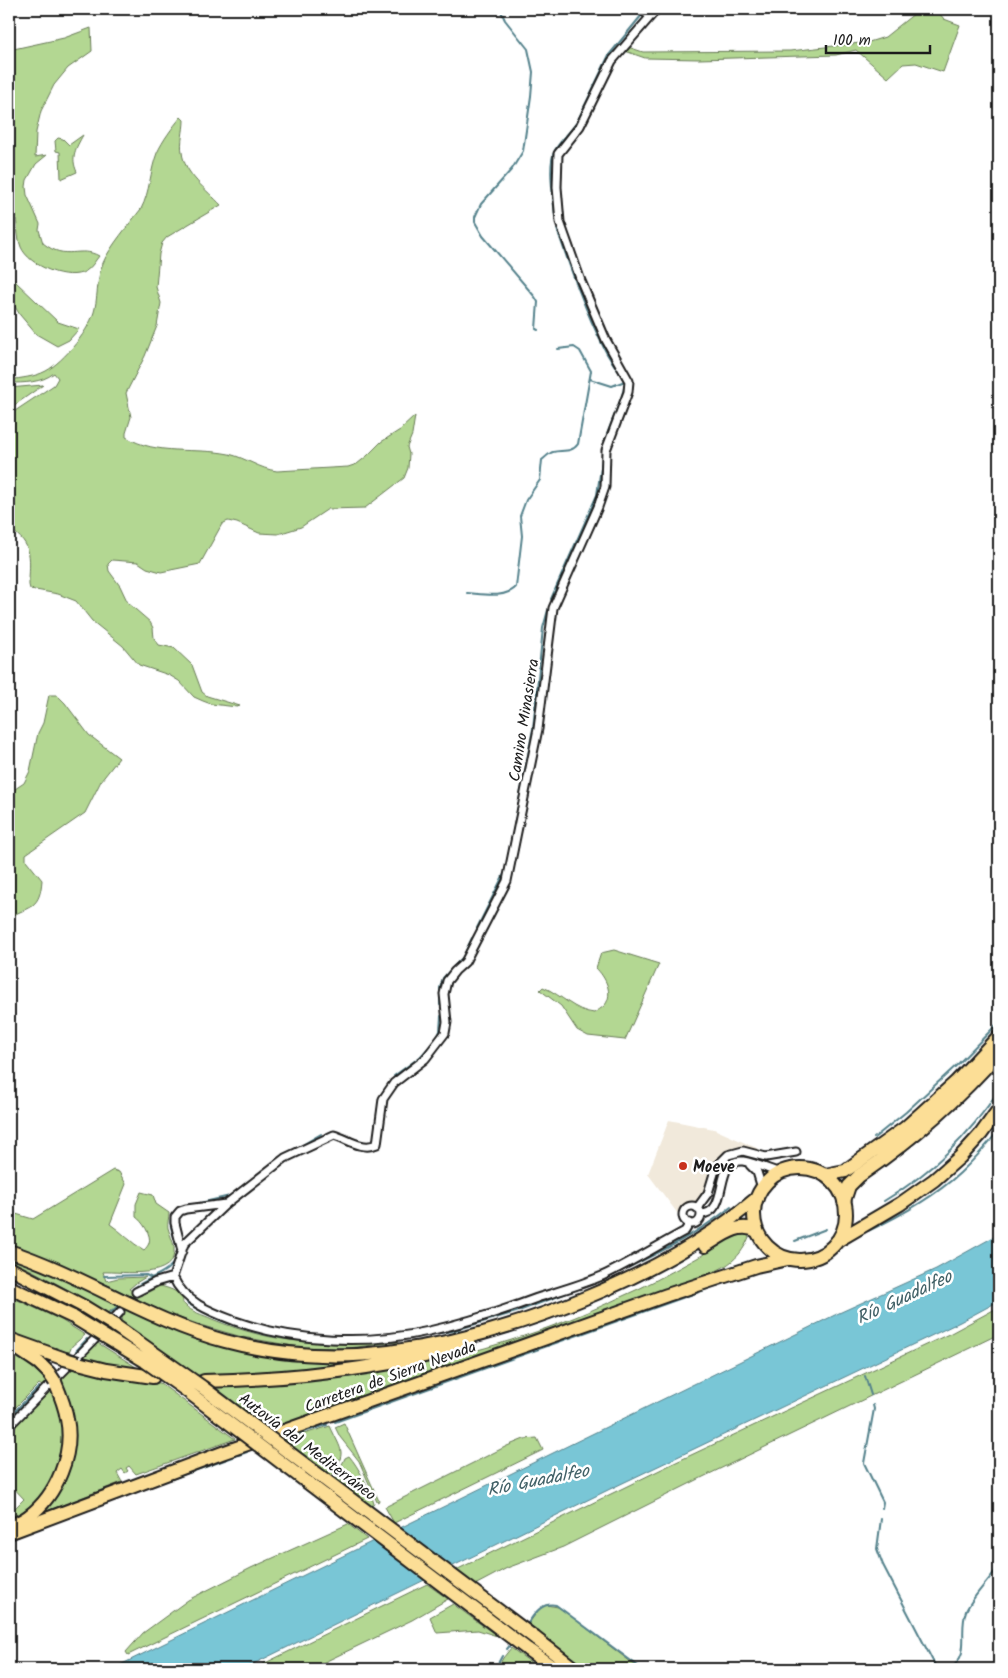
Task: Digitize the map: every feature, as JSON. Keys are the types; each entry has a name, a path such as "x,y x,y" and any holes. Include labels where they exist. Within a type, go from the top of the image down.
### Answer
{"highway":[{"path":"826,1175 845,1171 905,1128 956,1082 999,1036"},
{"path":"837,1241 843,1228 849,1186 859,1176 887,1157 927,1125 966,1089 999,1052"},
{"path":"759,1193 754,1217 757,1231 764,1242 775,1252 788,1259 814,1258 826,1252 837,1241 900,1204 934,1180 965,1151 999,1109"},
{"path":"9,1251 66,1274 146,1312 185,1328 225,1341 264,1349 304,1354 347,1355 380,1353 435,1345 528,1319 579,1300 621,1282 709,1234 737,1214 759,1193 769,1180 780,1173 795,1168 811,1169 826,1175 836,1186 850,1218 860,1222 873,1219"},
{"path":"204,1381 323,1374 407,1360 450,1350 505,1335 564,1315 600,1300 661,1271 735,1228 751,1228 757,1231"},
{"name":"Carretera de Sierra Nevada","path":"727,1275 758,1258 764,1242"},
{"name":"Carretera de Sierra Nevada","path":"9,1533 222,1453 727,1275 788,1259"},
{"name":"Autovía del Mediterráneo","path":"9,1268 83,1306 136,1340 202,1387 531,1643 555,1669"},
{"name":"Autovía del Mediterráneo","path":"9,1287 73,1317 137,1356 531,1643 575,1669"},
{"path":"9,1339 78,1363 106,1370 154,1377"},
{"path":"9,1345 40,1363 52,1378 63,1401 68,1420 68,1439 61,1472 53,1488 43,1502 29,1516 9,1528"}],"street":[{"path":"640,9 650,16"},
{"name":"Camino Minasierra","path":"173,1277 184,1244 226,1204 285,1158 334,1135 356,1144 372,1146 377,1144 383,1098 394,1082 425,1059 445,1033 447,1022 444,994 447,981 466,962 507,881 538,728 553,608 605,487 606,450 628,392 629,381 606,340 580,281 560,222 557,187 558,154 580,126 612,61 657,9"},
{"path":"780,1173 742,1161 730,1165 726,1170 718,1201 713,1209 705,1214 699,1211 692,1206 685,1211 684,1218 690,1223 698,1222 699,1211 708,1193 716,1167 728,1155 743,1151 766,1157 796,1152"},
{"path":"748,1163 757,1172 759,1193"},
{"path":"182,1250 174,1223 175,1217 180,1211 226,1204"},
{"path":"136,1292 156,1282 173,1277 177,1287 198,1306 278,1334 346,1340 387,1337 437,1329 510,1308 602,1276 685,1231 690,1223"},
{"path":"9,1426 96,1339 120,1312"}],"shaded area":[{"name":"Moeve","path":"669,1120 714,1129 761,1150 740,1147 719,1158 711,1175 706,1193 699,1204 687,1203 678,1214 648,1174"}],"green space":[{"path":"920,9 936,9 944,19 960,25 943,72 916,63 903,64 888,78 856,50 836,55 699,59 645,58 625,51 628,47 643,52 790,51 869,42 885,37"},
{"path":"91,28 92,51 68,68 54,85 41,111 36,132 35,157 47,155 36,164 27,180 26,187 27,195 40,224 39,230 43,243 59,252 85,252 99,256 86,271 69,275 40,266 25,254 19,241 16,215 9,198 9,50 64,38"},
{"path":"181,117 184,120 182,148 187,167 197,181 221,205 167,237 162,243 156,287 161,303 157,326 145,356 126,393 131,417 126,437 150,447 229,454 277,471 348,467 357,464 381,442 400,430 415,416 412,435 407,447 409,454 408,468 404,478 365,508 328,509 301,527 278,534 259,533 228,521 222,524 200,564 161,572 147,568 138,562 112,560 108,564 109,571 120,586 128,603 150,622 154,638 159,645 174,648 192,665 202,692 207,696 240,706 237,707 211,704 194,697 179,681 169,675 139,665 123,646 92,621 76,601 58,594 30,589 30,560 27,547 9,529 9,415 54,385 58,378 54,373 44,379 32,382 9,383 9,380 33,376 46,371 61,360 82,335 95,308 103,263 115,243 141,209 157,153"},
{"path":"83,135 76,148 74,157 77,172 61,179 60,152 56,151 55,141 58,138 63,139 69,145"},
{"path":"9,272 16,282 58,322 79,329 69,340 57,346 36,334 20,315 9,297"},
{"path":"43,385 9,409 9,388"},
{"path":"49,695 57,695 89,735 119,758 101,781 85,813 26,854 26,860 42,880 41,889 33,905 9,917 9,793 24,783 30,771"},
{"path":"614,950 659,964 625,1040 588,1036 577,1030 561,1006 540,990 543,987 574,1006 594,1013 605,1005 609,995 605,980 596,968 601,953"},
{"path":"113,1170 119,1172 126,1184 110,1224 144,1250 150,1240 144,1225 136,1217 136,1204 141,1192 153,1195 156,1204 169,1213 168,1226 174,1247 173,1258 167,1265 158,1270 135,1273 103,1272 106,1281 118,1278 146,1277 129,1289 141,1296 160,1286 178,1293 184,1304 212,1319 235,1328 281,1339 351,1344 399,1342 348,1348 299,1347 242,1337 163,1312 110,1286 9,1244 9,1212 33,1219"},
{"path":"743,1232 749,1237 735,1259 707,1275 460,1361 268,1431 208,1386 315,1380 368,1373 420,1364 472,1351 524,1336 574,1318 657,1280 696,1259 735,1234"},
{"path":"9,1256 26,1261 185,1334 379,1358 361,1363 310,1369 265,1373 194,1375 120,1323 124,1314 112,1309 106,1316 78,1295 9,1260"},
{"path":"9,1296 61,1320 85,1335 72,1346 69,1353 9,1333"},
{"path":"999,1307 999,1334 563,1547 507,1568 473,1586 454,1571 672,1464 951,1333"},
{"path":"98,1343 144,1372 77,1359"},
{"path":"9,1354 25,1362 48,1381 42,1386 39,1384 9,1414"},
{"path":"71,1368 124,1380 160,1383 235,1439 136,1474 129,1466 126,1468 128,1471 125,1473 122,1469 117,1473 122,1482 39,1514 66,1473 59,1379"},
{"path":"51,1386 63,1421 62,1442 57,1467 39,1497 21,1513 9,1520 9,1514 24,1499 9,1483 9,1433"},
{"path":"344,1423 379,1501 377,1502 359,1461 340,1437 335,1427"},
{"path":"330,1426 341,1452 341,1457 331,1478 281,1441"},
{"path":"537,1438 543,1450 394,1523 385,1507 507,1446 524,1439"},
{"path":"349,1456 370,1492 374,1504 370,1507 335,1480 345,1458"},
{"path":"348,1524 367,1539 128,1655 126,1652 143,1633 188,1600 251,1568"},
{"path":"427,1584 448,1599 412,1620 310,1669 253,1669"},
{"path":"453,1604 497,1636 478,1630 437,1633 430,1617"},
{"path":"546,1605 558,1607 564,1611 640,1669 587,1669 527,1626 540,1608"},
{"path":"511,1648 540,1669 497,1669"}],"water":[{"name":"Río Guadalfeo","path":"999,1234 999,1301 960,1322 608,1490 243,1669 112,1669 839,1313 936,1269"}],"waterway":[{"path":"500,9 505,20 528,49 533,72 531,96 523,151 512,169 481,204 475,217 475,222 483,236 538,302 536,329 538,330"},
{"path":"555,217 551,173 551,164 555,150 577,122 609,55 641,16"},
{"path":"557,229 591,320 605,350 625,383 604,445"},
{"path":"467,593 500,594 511,591 516,587 522,536 520,516 526,500 540,480 542,460 552,453 573,449 578,444 591,371 580,351 574,347 558,349"},
{"path":"590,379 612,386 625,381"},
{"path":"551,599 597,495 603,454"},
{"path":"506,868 533,729 543,628 548,610"},
{"path":"477,928 505,872"},
{"path":"440,1005 440,988 443,978 463,957 472,938"},
{"path":"437,1038 440,1031 441,1016"},
{"path":"874,1138 906,1112 959,1063 999,1022"},
{"path":"394,1076 420,1057 432,1044"},
{"path":"884,1201 918,1178 948,1152 975,1123 999,1090"},
{"path":"868,1231 904,1213 950,1182 970,1163 999,1130"},
{"path":"292,1151 321,1134"},
{"path":"187,1206 230,1196 271,1165"},
{"path":"612,1275 689,1236 731,1207"},
{"path":"133,1289 163,1272 176,1258 177,1252 171,1227 172,1216 176,1211"},
{"path":"795,1241 826,1229"},
{"path":"104,1276 146,1275 154,1279"},
{"path":"410,1338 452,1331 516,1312 599,1281"},
{"path":"335,1422 707,1289"},
{"path":"187,1303 224,1322 264,1334 307,1341 348,1343"},
{"path":"111,1312 119,1305"},
{"path":"76,1351 87,1339"},
{"path":"865,1376 871,1395"},
{"path":"9,1417 39,1387"},
{"path":"873,1405 874,1409 864,1463 883,1502 882,1508"},
{"path":"287,1437 327,1425"},
{"path":"163,1482 247,1452"},
{"path":"881,1519 877,1549 883,1565 937,1669"},
{"path":"9,1540 32,1531"},
{"path":"950,1669 957,1663 963,1649 963,1627 966,1611 999,1566"},
{"path":"526,1626 542,1607 556,1605 642,1669"},
{"path":"507,1649 512,1643"},
{"path":"495,1669 502,1656"}],"place":[{"name":"Moeve","path":"683,1166"}]}
